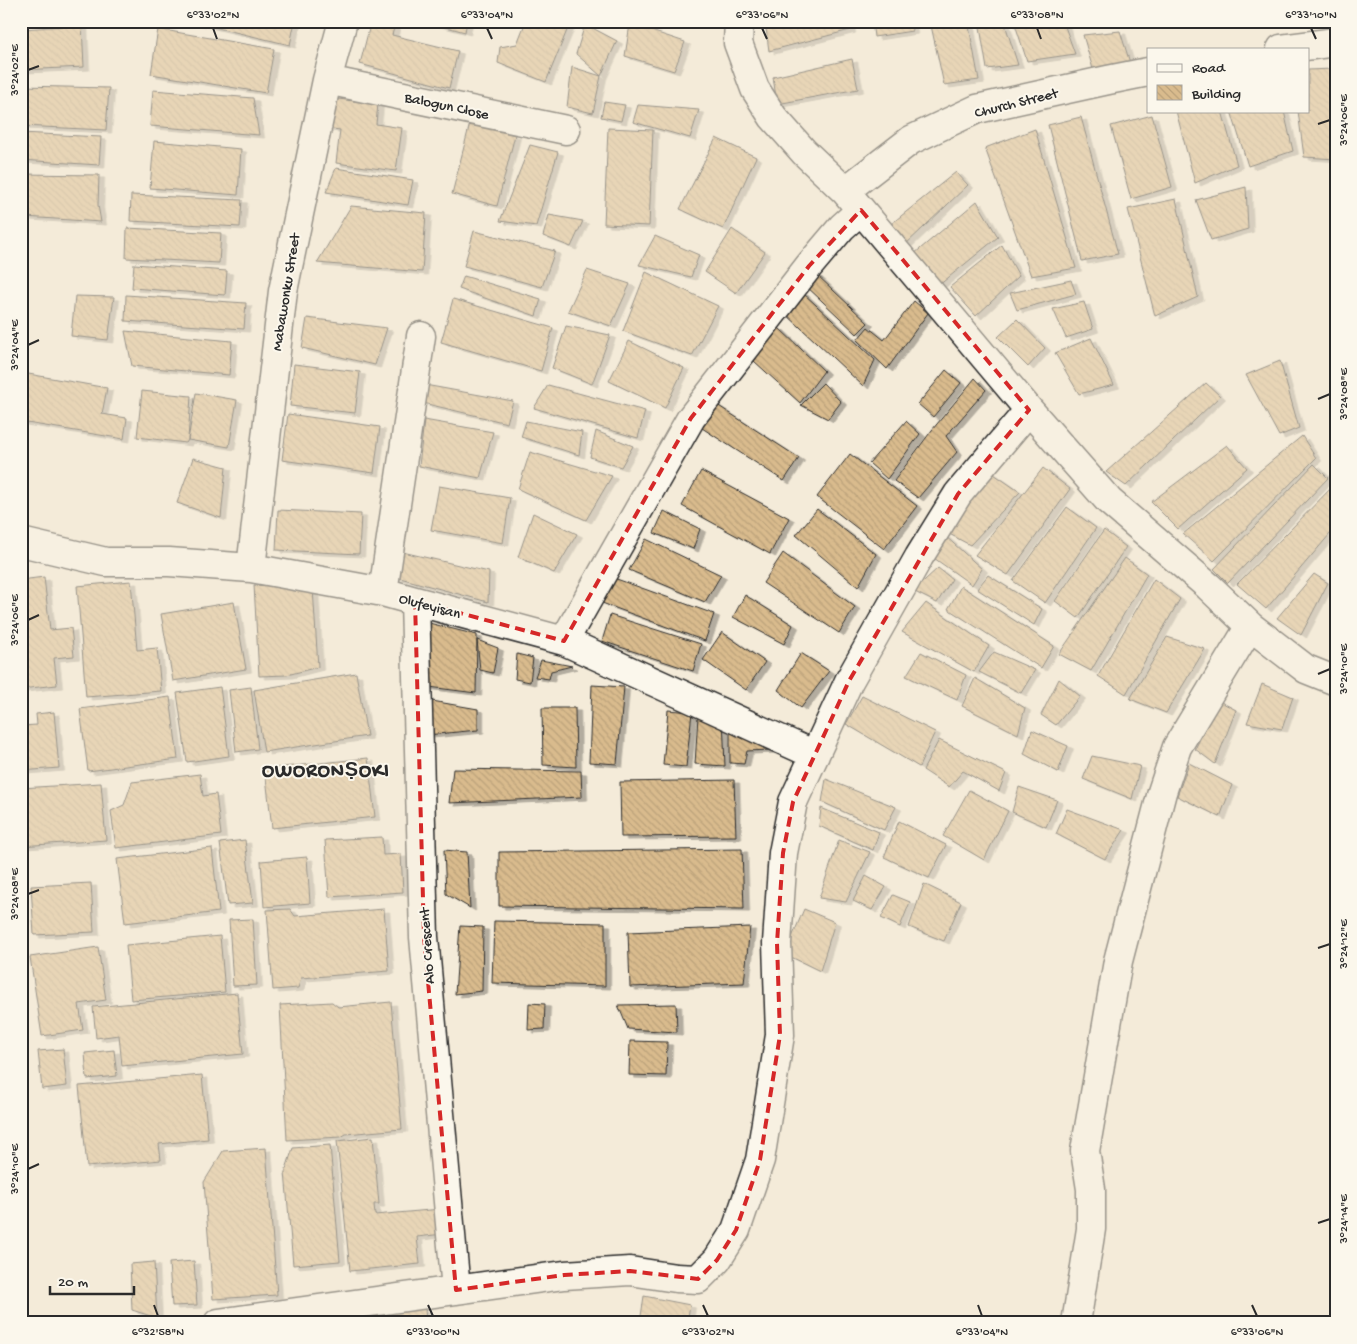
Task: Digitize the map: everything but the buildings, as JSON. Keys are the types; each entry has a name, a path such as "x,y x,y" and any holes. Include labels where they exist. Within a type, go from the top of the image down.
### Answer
{"street":[{"name":"Mabawonku Street","path":"251,568 282,291 327,80 343,21"},
{"path":"739,21 738,43 755,89 773,117 804,152 853,200 1029,410 1109,501 1208,586 1250,626 1306,669 1336,681"},
{"path":"1289,48 1336,42"},
{"name":"Church Street","path":"564,641 691,418 809,266 842,228 853,200 911,140 977,110 1147,72"},
{"name":"Balogun Close","path":"327,80 566,130"},
{"path":"383,592 422,336"},
{"path":"218,1323 564,1274 630,1271 676,1278 698,1279 717,1260 736,1230 760,1160 780,1035 777,942 782,853 792,802 849,681 919,557 958,494 1029,410"},
{"name":"Olufeyisan","path":"21,542 106,562 169,562 251,568 383,592 564,641 815,755"},
{"name":"Alo Crescent","path":"415,601 424,937 456,1290"},
{"path":"1076,1323 1092,1229 1091,1189 1085,1151 1118,961 1162,792 1177,747 1250,626"}],"highlighted area":[{"path":"861,210 1029,410 958,494 849,681 793,802 783,853 777,943 780,1035 760,1160 736,1230 717,1260 698,1279 630,1271 564,1275 456,1290 424,937 415,601 564,641 691,418 809,266"}],"district":[{"name":"OWORONṢOKI","path":"326,769"}]}
